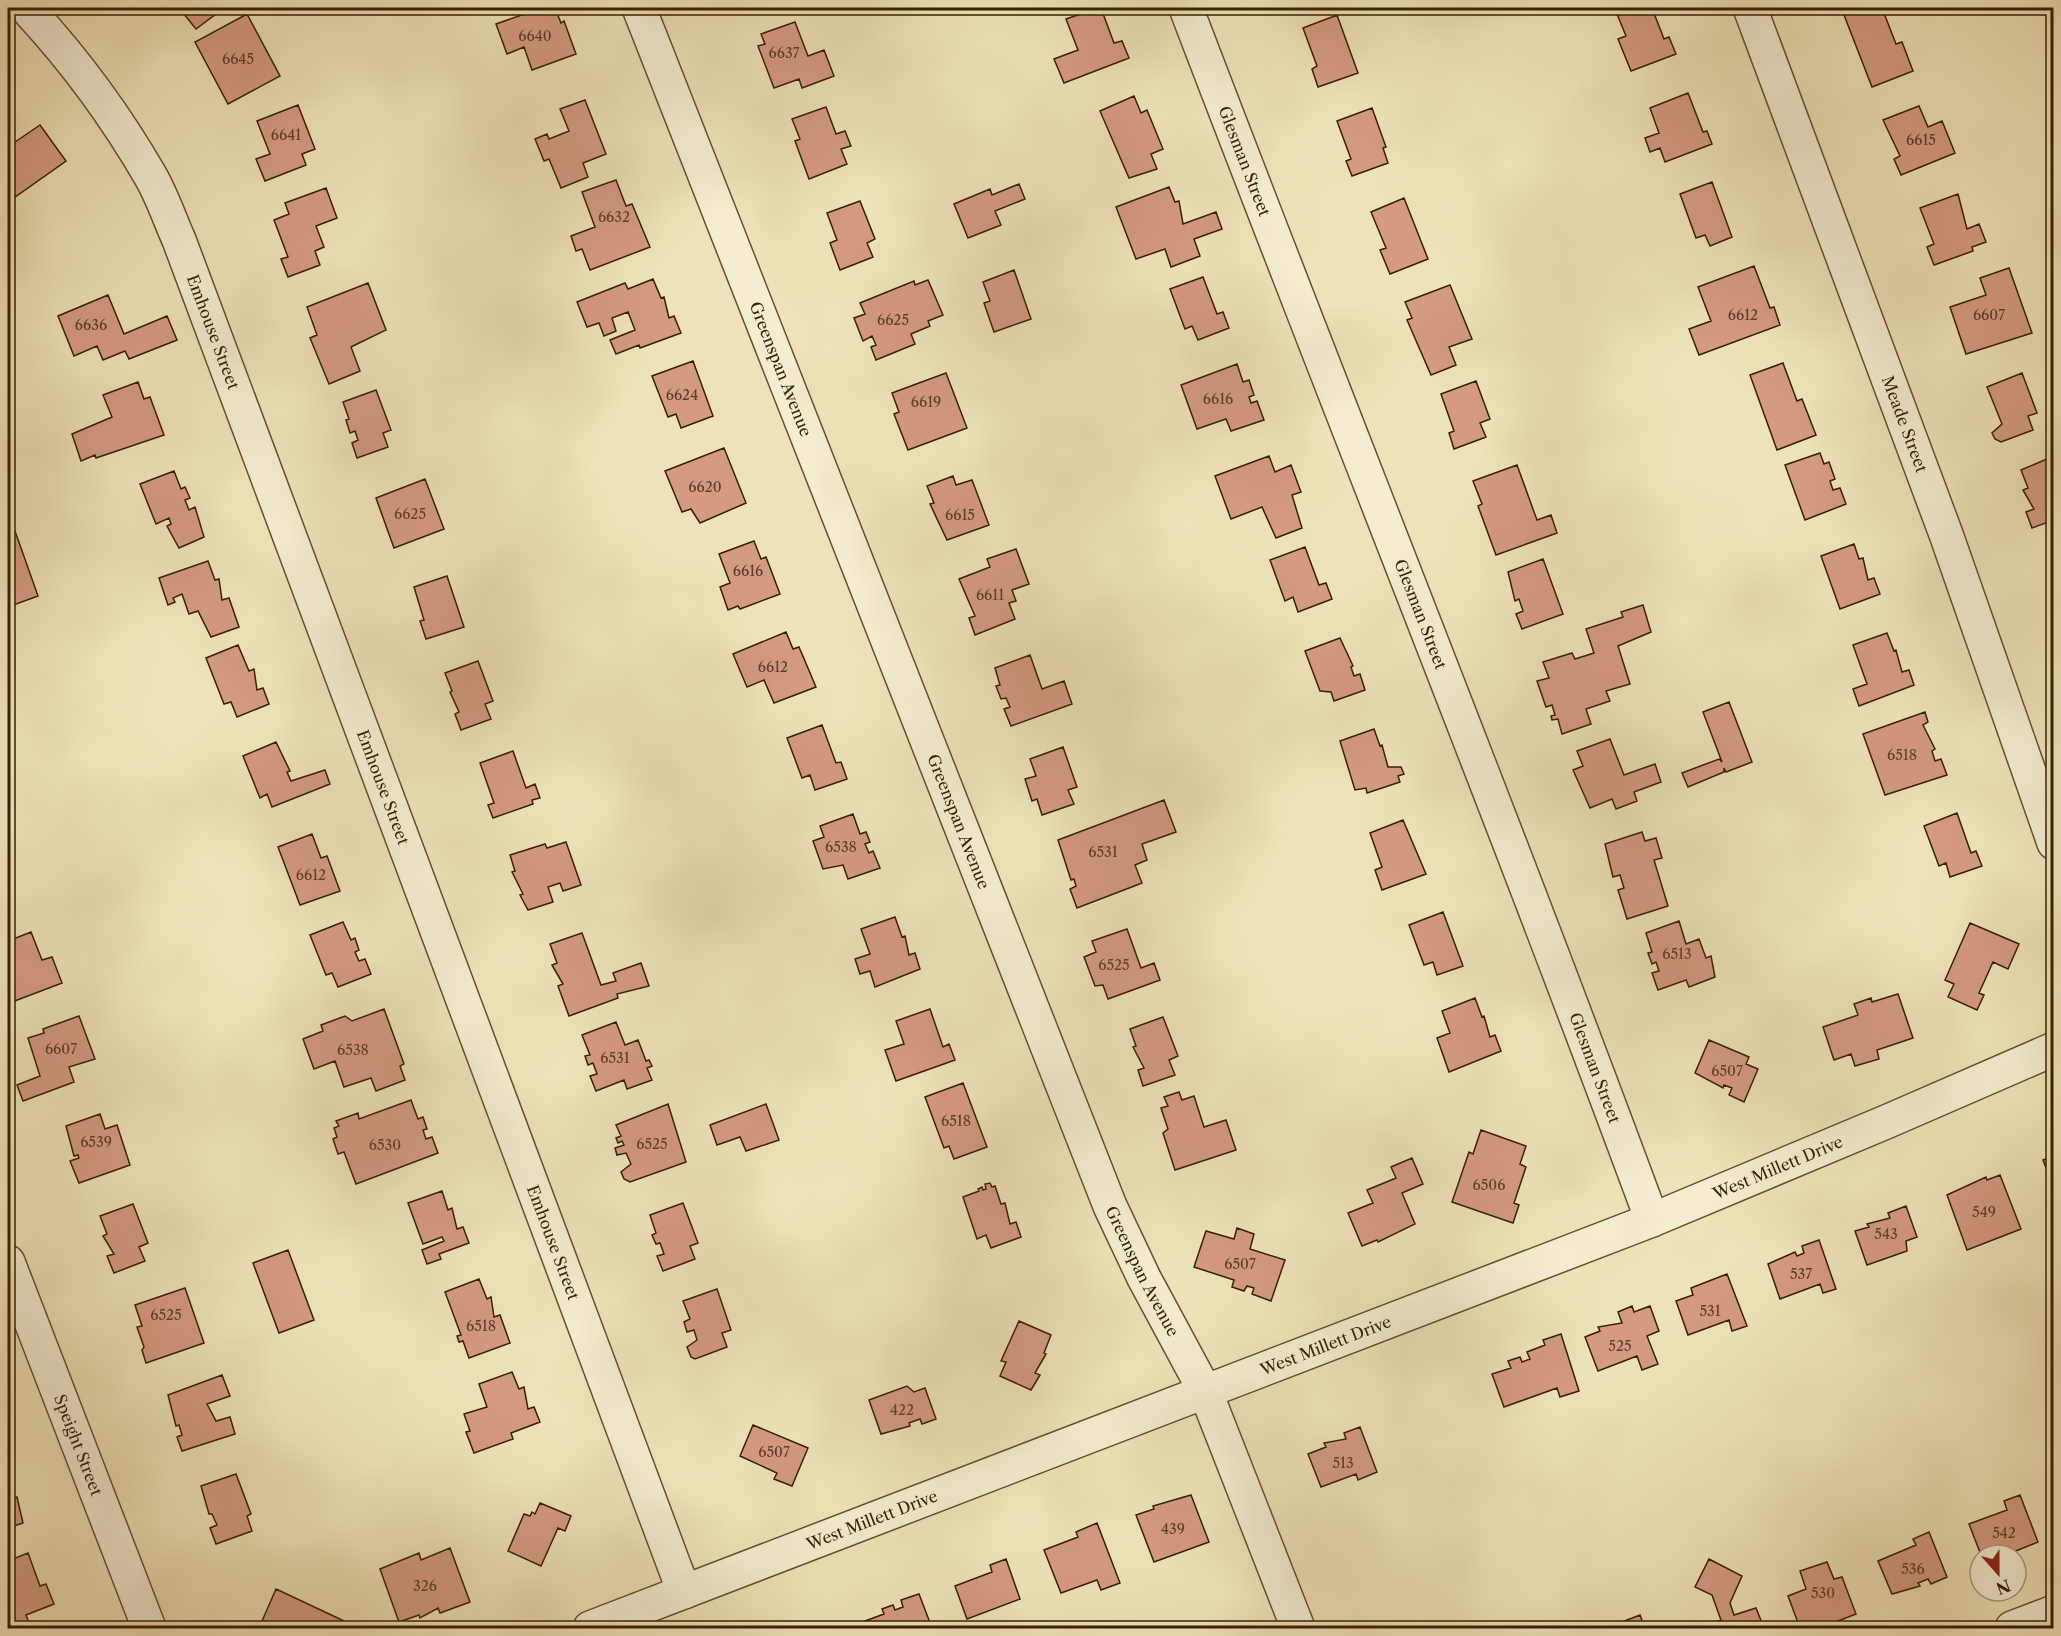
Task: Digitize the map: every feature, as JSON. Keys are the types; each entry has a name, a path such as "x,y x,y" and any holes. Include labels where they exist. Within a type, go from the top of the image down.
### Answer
{"street":[{"name":"Greenspan Avenue","path":"639,8 1110,1206 1144,1278 1206,1393 1298,1629"},
{"name":"Glesman Street","path":"1186,8 1292,287 1569,994 1652,1220"},
{"name":"Meade Street","path":"1750,8 1947,537 2054,843"},
{"name":"Emhouse Street","path":"24,17 62,46 105,105 152,178 179,240 684,1592"},
{"name":"West Millett Drive","path":"590,1629 1652,1220 2054,1048"},
{"name":"Speight Street","path":"8,1262 148,1629"},
{"path":"2012,1629 2054,1612"}],"building":[{"path":"179,8 224,8 196,29"},
{"path":"542,8 555,8 561,23 564,21 576,54 532,70 524,47 507,54 496,24"},
{"path":"1101,8 1114,43 1122,41 1129,58 1064,83 1054,59 1078,50 1066,19"},
{"path":"1633,8 1652,8 1664,39 1669,37 1676,54 1631,71 1618,39 1626,36 1617,14"},
{"path":"1864,8 1882,8 1896,44 1902,42 1913,71 1872,87 1844,15"},
{"path":"247,14 280,76 228,104 195,42"},
{"path":"1337,15 1358,73 1318,87 1312,69 1317,66 1303,28"},
{"path":"795,22 808,56 824,50 834,76 802,88 799,79 774,88 758,46 765,44 761,34"},
{"path":"1688,93 1703,132 1707,131 1712,144 1665,162 1660,148 1650,152 1645,138 1659,133 1650,108"},
{"path":"1134,96 1141,113 1147,110 1163,149 1151,154 1157,169 1129,178 1100,111"},
{"path":"585,100 606,154 583,163 588,177 561,188 549,159 544,161 535,139 547,134 549,139 569,131 560,109"},
{"path":"298,105 315,149 302,154 306,165 265,181 256,159 270,154 257,121"},
{"path":"1919,106 1928,127 1942,121 1955,153 1901,175 1894,159 1900,156 1883,120"},
{"path":"826,107 836,134 845,131 851,146 841,149 847,164 809,179 795,141 800,139 792,119"},
{"path":"1372,108 1386,147 1383,148 1388,163 1352,176 1346,161 1351,159 1337,121"},
{"path":"40,125 66,161 8,202 8,132 15,142"},
{"path":"616,180 626,206 632,204 650,247 590,270 582,249 576,251 571,236 595,227 582,192"},
{"path":"1712,182 1732,237 1710,246 1705,235 1696,238 1680,194"},
{"path":"1019,184 1025,199 995,211 1001,225 968,238 954,204 990,189 992,195"},
{"path":"1169,187 1175,202 1179,201 1183,224 1216,212 1222,229 1194,239 1200,256 1171,267 1165,249 1136,259 1116,207"},
{"path":"326,188 337,218 316,226 324,247 315,251 320,265 288,277 281,259 288,257 274,220 289,214 285,203"},
{"path":"1958,194 1967,229 1979,224 1986,242 1972,247 1973,251 1934,265 1927,247 1934,244 1920,208"},
{"path":"1404,198 1428,259 1390,274 1380,250 1386,248 1371,212"},
{"path":"860,201 875,239 867,243 873,257 840,270 830,243 837,240 827,213"},
{"path":"1754,266 1770,308 1774,307 1780,325 1699,355 1689,329 1711,321 1698,287"},
{"path":"2009,268 2032,333 1966,354 1950,307 1986,295 1980,278"},
{"path":"1014,270 1031,319 994,332 984,303 990,301 983,282"},
{"path":"1203,277 1217,314 1223,312 1229,328 1198,340 1192,326 1185,329 1170,289"},
{"path":"653,279 661,298 664,297 669,318 674,316 681,333 616,354 610,340 635,330 628,312 612,318 616,331 604,336 599,323 587,327 577,302 625,283 628,289"},
{"path":"928,280 943,315 928,321 930,326 911,334 915,344 876,360 871,347 876,345 872,336 863,341 854,318 865,314 860,303 914,281 915,285"},
{"path":"368,283 386,330 351,347 360,371 329,384 310,338 317,335 307,307"},
{"path":"1450,285 1472,339 1449,347 1456,365 1431,375 1407,320 1412,318 1405,302"},
{"path":"108,295 124,334 167,316 177,340 129,359 125,351 103,360 97,346 74,356 58,316"},
{"path":"693,361 713,416 681,428 676,414 668,417 652,376"},
{"path":"1783,363 1797,401 1802,399 1816,435 1777,450 1750,375"},
{"path":"1237,364 1243,382 1249,380 1254,395 1249,397 1251,403 1257,401 1264,420 1231,431 1226,419 1197,429 1181,385"},
{"path":"946,373 967,428 908,450 894,414 899,412 892,393"},
{"path":"2022,373 2037,413 2028,416 2033,430 2001,442 1995,439 1992,433 2002,424 1987,387"},
{"path":"1476,381 1490,419 1480,423 1486,437 1454,449 1449,433 1454,431 1441,394"},
{"path":"138,382 144,399 150,397 164,435 81,461 72,434 112,417 103,395"},
{"path":"376,390 391,430 383,433 388,447 357,458 352,443 358,440 355,431 350,433 346,420 349,419 343,402"},
{"path":"724,448 746,503 700,523 691,509 682,512 665,471"},
{"path":"1820,453 1824,464 1829,462 1835,479 1830,481 1833,490 1840,488 1846,504 1805,520 1785,465"},
{"path":"1269,456 1275,472 1291,465 1301,492 1292,495 1302,528 1276,538 1262,507 1231,519 1215,476"},
{"path":"2054,456 2054,520 2032,528 2026,512 2034,509 2023,490 2028,488 2021,470"},
{"path":"1517,465 1537,520 1551,515 1557,533 1496,555 1478,506 1482,504 1473,481"},
{"path":"174,471 181,489 185,487 190,498 185,500 189,510 195,507 204,537 179,548 167,526 171,524 169,518 156,524 140,484"},
{"path":"953,476 956,485 972,480 989,525 947,540 930,504 934,503 927,486"},
{"path":"425,479 444,529 394,548 376,498"},
{"path":"10,517 38,596 8,607 8,518"},
{"path":"754,541 761,559 766,557 780,594 740,609 738,606 728,610 720,587 730,583 719,554"},
{"path":"1854,544 1859,559 1863,558 1868,580 1874,578 1880,594 1840,609 1821,556"},
{"path":"1305,547 1319,585 1326,583 1332,599 1298,612 1293,597 1285,601 1270,560"},
{"path":"1016,549 1029,584 1012,590 1016,601 1009,603 1015,619 975,635 969,618 975,616 959,579 990,567 987,559"},
{"path":"1543,559 1563,614 1522,629 1516,614 1523,611 1519,599 1515,601 1508,572"},
{"path":"208,561 215,580 219,579 222,600 229,598 239,627 211,637 198,611 189,614 182,594 173,598 175,602 168,605 159,578"},
{"path":"447,576 464,627 426,639 420,621 424,620 414,587"},
{"path":"1643,605 1651,632 1618,646 1630,684 1606,691 1610,701 1586,709 1591,724 1562,734 1558,719 1552,720 1551,716 1555,715 1552,705 1546,707 1537,681 1549,678 1543,662 1572,653 1575,659 1594,653 1586,629 1623,617 1621,612"},
{"path":"786,632 793,649 799,647 816,687 774,703 764,680 747,687 733,654"},
{"path":"1887,633 1894,651 1896,650 1902,672 1909,670 1914,685 1859,706 1853,689 1867,684 1853,645"},
{"path":"1340,638 1353,666 1351,667 1354,676 1360,674 1365,690 1334,701 1331,692 1320,691 1305,651"},
{"path":"238,645 249,671 254,669 257,690 263,688 269,704 237,717 231,702 224,704 206,658"},
{"path":"1030,655 1042,689 1064,681 1072,704 1011,726 1004,709 1010,707 1006,698 1001,699 996,686 1000,685 995,668"},
{"path":"478,661 493,701 485,704 491,719 461,730 455,714 459,712 445,673"},
{"path":"1729,702 1752,762 1726,772 1724,768 1724,772 1688,787 1682,773 1719,759 1722,762 1703,712"},
{"path":"1925,712 1928,722 1923,725 1935,749 1932,751 1935,761 1941,759 1947,775 1885,795 1863,734"},
{"path":"822,725 836,763 841,762 847,779 815,790 810,775 802,778 787,738"},
{"path":"1374,729 1380,746 1382,745 1388,767 1401,767 1404,774 1398,776 1400,782 1367,793 1366,788 1355,790 1340,741"},
{"path":"1610,739 1624,775 1655,764 1661,782 1634,792 1637,801 1616,809 1612,799 1590,808 1573,770 1583,766 1577,751"},
{"path":"276,742 290,771 287,772 291,781 325,770 330,784 272,807 267,794 260,798 243,756"},
{"path":"1063,747 1077,787 1068,790 1074,804 1042,815 1037,799 1032,801 1025,779 1036,776 1030,759"},
{"path":"513,751 526,788 535,784 540,798 532,800 533,804 493,818 488,805 494,803 480,763"},
{"path":"1164,800 1176,832 1142,844 1147,860 1135,865 1142,883 1077,908 1070,889 1076,886 1074,879 1071,880 1058,840"},
{"path":"1957,813 1971,853 1976,851 1982,866 1950,877 1946,863 1939,866 1924,826"},
{"path":"853,814 860,834 866,832 870,842 865,844 869,853 873,851 880,868 848,879 843,865 823,869 813,841 824,837 820,826"},
{"path":"1403,820 1426,874 1382,890 1375,870 1382,867 1370,833"},
{"path":"1642,832 1645,841 1656,838 1662,858 1654,860 1668,906 1627,919 1618,890 1624,888 1620,875 1613,877 1605,844"},
{"path":"312,834 321,858 327,856 340,891 300,905 278,847"},
{"path":"566,842 581,885 563,891 560,883 548,887 553,902 528,910 512,872 515,871 510,855 545,844 547,848"},
{"path":"1443,912 1463,966 1437,975 1433,962 1424,965 1409,925"},
{"path":"895,917 902,937 905,936 909,955 915,953 920,969 875,987 870,971 860,974 855,959 870,954 861,929"},
{"path":"1679,921 1686,944 1699,939 1706,958 1711,956 1715,977 1689,987 1686,980 1658,990 1652,973 1659,971 1656,962 1652,964 1648,953 1652,952 1646,933"},
{"path":"343,922 351,940 355,938 359,950 355,952 359,961 365,959 371,974 338,987 332,973 326,975 310,935"},
{"path":"1970,923 2019,944 2008,969 1993,962 1979,993 1984,995 1977,1010 1948,997 1954,984 1945,980"},
{"path":"1127,929 1141,968 1154,963 1160,980 1108,999 1103,985 1095,986 1084,957 1096,952 1092,941"},
{"path":"31,932 42,960 52,957 62,983 12,1002 8,989 8,985 12,983 8,976 8,941"},
{"path":"582,933 601,985 616,981 613,973 641,963 649,986 617,994 618,998 569,1016 558,986 563,984 552,965 557,963 550,944"},
{"path":"1898,994 1913,1038 1877,1050 1879,1059 1855,1066 1851,1054 1834,1060 1823,1027 1858,1015 1854,1004 1871,998 1872,1002"},
{"path":"1475,998 1482,1017 1484,1016 1490,1037 1495,1035 1501,1051 1449,1072 1437,1038 1450,1033 1442,1011"},
{"path":"384,1009 404,1064 400,1066 405,1080 376,1091 371,1078 344,1087 335,1061 314,1069 303,1039 323,1031 321,1025 345,1016 352,1021"},
{"path":"930,1009 943,1047 949,1044 955,1060 896,1081 885,1050 904,1044 896,1021"},
{"path":"79,1016 95,1059 69,1067 74,1082 23,1101 17,1085 40,1076 28,1038 44,1033 43,1029"},
{"path":"1163,1017 1178,1056 1169,1060 1175,1075 1143,1086 1138,1070 1144,1068 1133,1047 1136,1046 1130,1029"},
{"path":"616,1022 625,1045 638,1040 646,1061 649,1060 652,1066 647,1068 652,1080 627,1089 624,1080 596,1091 590,1076 597,1074 593,1063 588,1065 585,1056 590,1055 582,1035"},
{"path":"1709,1040 1749,1057 1746,1064 1758,1069 1744,1102 1729,1095 1732,1088 1724,1085 1723,1088 1695,1073"},
{"path":"963,1083 987,1147 954,1159 949,1146 944,1148 925,1097"},
{"path":"1179,1092 1182,1100 1194,1096 1204,1127 1226,1120 1236,1150 1175,1170 1163,1133 1168,1129 1161,1108 1168,1106 1164,1097"},
{"path":"411,1100 418,1119 423,1117 427,1129 423,1130 426,1139 432,1137 438,1153 356,1184 344,1152 338,1154 333,1139 337,1137 334,1128 339,1126 336,1121 358,1113 359,1119"},
{"path":"668,1104 686,1162 630,1182 624,1179 621,1172 631,1164 626,1153 617,1155 615,1148 624,1145 622,1141 618,1143 616,1138 621,1136 616,1125"},
{"path":"766,1104 779,1140 746,1151 740,1137 717,1145 710,1125"},
{"path":"100,1114 105,1129 117,1125 130,1165 79,1183 70,1161 79,1158 78,1155 74,1156 66,1126"},
{"path":"1481,1130 1526,1146 1520,1164 1526,1167 1514,1203 1519,1205 1513,1223 1452,1202 1469,1152 1473,1154"},
{"path":"2054,1156 2054,1189 2043,1160"},
{"path":"1412,1158 1423,1184 1402,1193 1415,1224 1378,1242 1377,1240 1362,1246 1348,1213 1373,1203 1367,1190 1396,1178 1391,1167"},
{"path":"2000,1175 2021,1229 1967,1250 1947,1195 1986,1177 1987,1180"},
{"path":"990,1183 992,1187 995,1186 1001,1204 1005,1203 1010,1224 1016,1222 1021,1237 991,1248 986,1235 977,1239 963,1197 979,1191 978,1189 982,1187 983,1190 986,1189 985,1184"},
{"path":"442,1191 448,1210 452,1208 457,1229 463,1227 469,1243 439,1254 441,1259 427,1264 422,1250 444,1241 442,1237 423,1244 408,1203"},
{"path":"683,1203 698,1243 690,1246 695,1259 663,1271 657,1256 664,1254 660,1243 656,1244 652,1235 656,1233 650,1215"},
{"path":"133,1204 148,1243 139,1247 145,1261 114,1273 107,1256 114,1254 103,1236 107,1234 100,1216"},
{"path":"1906,1206 1917,1237 1906,1241 1907,1251 1867,1265 1855,1231 1869,1227 1867,1224 1890,1218 1888,1213"},
{"path":"1237,1228 1254,1234 1250,1249 1285,1260 1271,1301 1252,1294 1254,1288 1247,1286 1244,1291 1232,1287 1234,1280 1194,1267 1206,1231 1234,1239"},
{"path":"1819,1240 1836,1289 1823,1293 1820,1284 1780,1299 1768,1264 1795,1252 1797,1256 1804,1253 1802,1246"},
{"path":"288,1250 314,1320 279,1333 253,1263"},
{"path":"1727,1274 1747,1326 1732,1331 1729,1320 1688,1335 1676,1301 1693,1295 1691,1288"},
{"path":"479,1279 487,1299 491,1297 494,1317 500,1315 510,1343 469,1358 463,1341 459,1342 457,1336 461,1335 445,1292"},
{"path":"185,1288 204,1343 146,1363 142,1350 144,1347 137,1327 142,1326 135,1305"},
{"path":"717,1289 731,1330 722,1333 727,1347 695,1359 691,1357 687,1347 697,1340 694,1330 687,1332 684,1322 690,1319 683,1301"},
{"path":"1632,1306 1634,1312 1650,1306 1659,1331 1647,1336 1658,1364 1642,1370 1637,1356 1598,1371 1585,1337 1600,1331 1598,1327 1622,1323 1618,1312"},
{"path":"1019,1321 1051,1335 1044,1353 1046,1354 1035,1373 1040,1375 1031,1390 1000,1376 1006,1362 1001,1361"},
{"path":"1561,1334 1579,1391 1560,1397 1557,1388 1504,1407 1492,1374 1511,1368 1508,1361 1520,1357 1522,1362 1530,1359 1527,1352 1545,1345 1543,1340"},
{"path":"512,1372 519,1389 524,1387 528,1409 534,1407 540,1422 511,1433 513,1439 474,1453 466,1432 470,1431 464,1414 487,1407 479,1384"},
{"path":"222,1375 230,1396 207,1404 216,1421 230,1417 235,1434 182,1451 177,1437 182,1435 179,1425 176,1426 168,1395"},
{"path":"907,1386 914,1392 925,1388 936,1419 922,1424 920,1419 909,1423 910,1426 881,1434 869,1400"},
{"path":"753,1425 808,1448 792,1486 774,1479 777,1473 740,1456"},
{"path":"1360,1427 1377,1472 1358,1480 1356,1474 1321,1487 1308,1454 1326,1447 1324,1443 1346,1439 1344,1433"},
{"path":"236,1474 251,1514 247,1516 252,1531 216,1544 210,1528 217,1525 212,1514 209,1514 201,1486"},
{"path":"8,1478 11,1499 17,1497 23,1523 8,1528"},
{"path":"1191,1495 1209,1542 1154,1562 1136,1515 1154,1509 1153,1506"},
{"path":"2020,1495 2038,1542 2028,1546 2028,1543 1976,1543 1969,1524 2007,1510 2004,1501"},
{"path":"540,1503 571,1516 565,1531 558,1528 541,1566 508,1551 524,1514 530,1516 532,1512 535,1514"},
{"path":"1097,1523 1120,1583 1101,1590 1097,1580 1061,1593 1044,1550 1078,1537 1076,1532"},
{"path":"1929,1532 1947,1577 1931,1584 1928,1579 1918,1583 1920,1586 1892,1594 1878,1561 1916,1545 1913,1539"},
{"path":"450,1548 470,1602 440,1613 438,1608 420,1618 419,1615 399,1622 380,1569 419,1553 421,1560"},
{"path":"28,1553 40,1586 46,1584 54,1604 26,1615 29,1623 8,1628 8,1561"},
{"path":"1006,1559 1020,1599 967,1619 955,1586 992,1572 990,1565"},
{"path":"1709,1559 1742,1576 1730,1603 1734,1615 1756,1608 1764,1628 1700,1628 1721,1620 1712,1595 1695,1587"},
{"path":"1827,1562 1834,1579 1842,1577 1856,1614 1820,1628 1818,1622 1800,1628 1788,1596 1806,1589 1800,1571"},
{"path":"276,1589 359,1628 259,1628"},
{"path":"919,1594 932,1628 864,1628 867,1627 865,1621 884,1614 882,1609 893,1605 895,1610 903,1607 901,1600"},
{"path":"1640,1615 1645,1628 1606,1628"}]}
